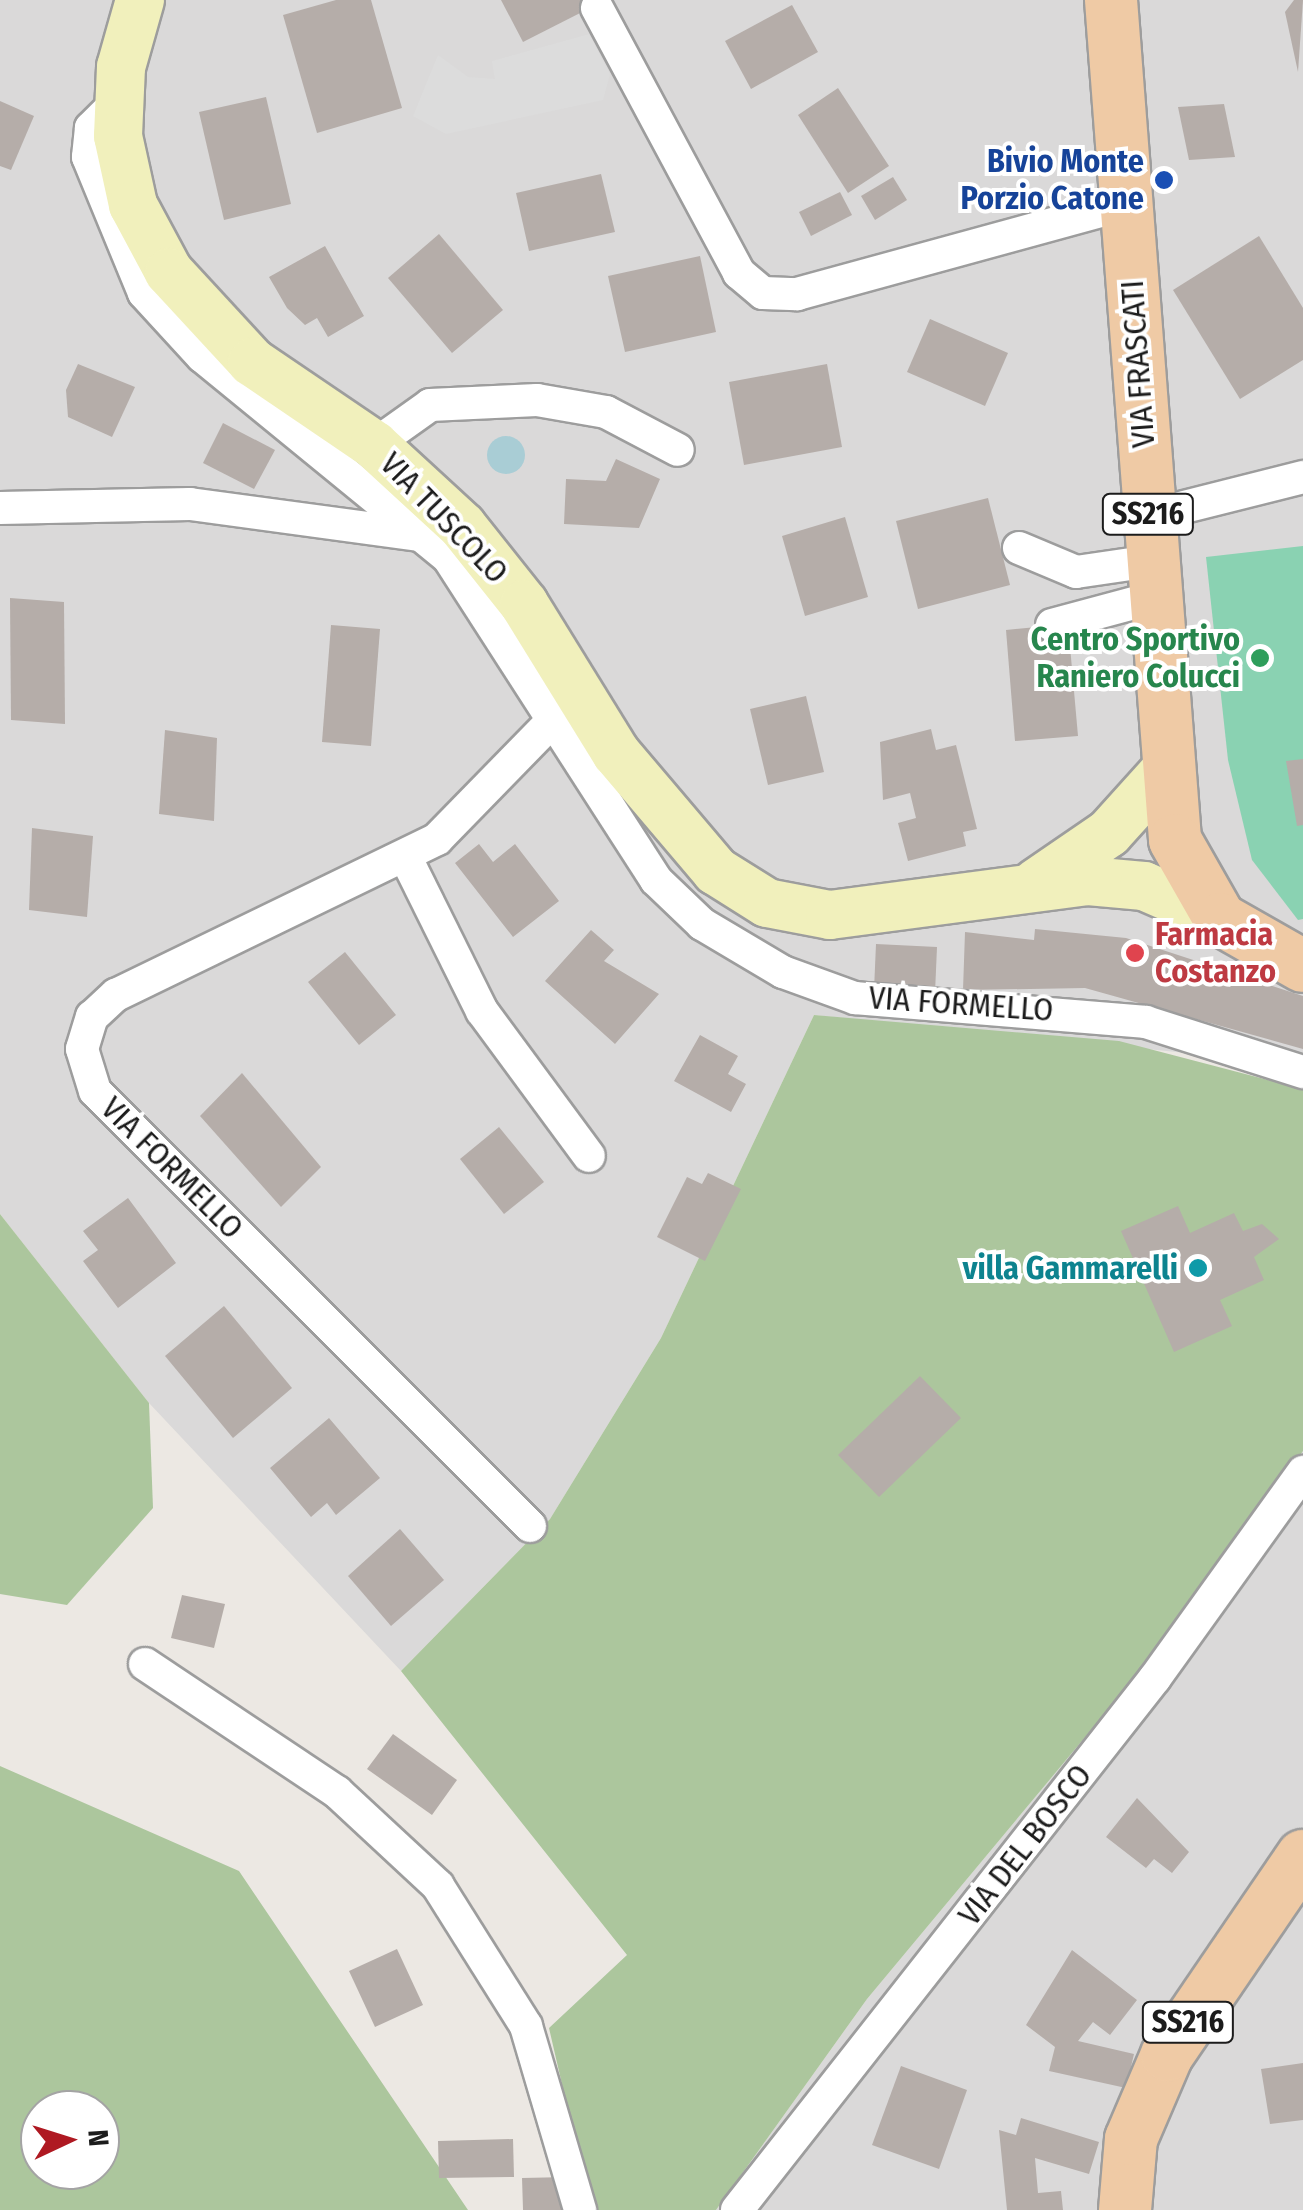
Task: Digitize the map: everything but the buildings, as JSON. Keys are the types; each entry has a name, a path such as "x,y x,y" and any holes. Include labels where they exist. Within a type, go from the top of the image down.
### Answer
{"main road":[{"name":"VIA FRASCATI","path":"1110,0 1165,771 1180,856 1220,919 1303,966"},
{"name":"SS216","path":"1125,2210 1132,2140 1167,2055 1303,1856"}],"street":[{"name":"VIA TUSCOLO","path":"140,0 118,102 133,205 187,299 267,375 374,445 494,563 616,753 732,884 786,908 853,915 1032,885"},
{"path":"597,8 740,273 763,293 798,294 1127,204"},
{"name":"VIA FORMELLO","path":"118,102 91,128 88,157 144,293 202,356 426,536 485,604 656,880 702,924 783,972 878,1003 1146,1022 1303,1072"},
{"path":"374,445 430,405 537,400 606,412 678,450"},
{"path":"1052,626 1151,558 1303,477"},
{"path":"0,508 190,504 426,536"},
{"path":"1019,548 1076,572 1151,558"},
{"name":"VIA FORMELLO","path":"530,1526 103,1099 83,1060 92,1017 116,995 406,858 457,822 556,718"},
{"path":"1032,885 1109,833 1165,771"},
{"path":"406,858 489,1022 588,1156"},
{"path":"1032,885 1144,886 1220,919"},
{"name":"VIA DEL BOSCO","path":"737,2210 1155,1678 1303,1472"},
{"path":"145,1664 337,1792 438,1886 526,2026 580,2210"}],"shaded area":[{"path":"0,0 1303,0 1303,1089 1186,1053 814,1015 661,1338 550,1519 401,1671 149,1403 0,1214"},
{"path":"589,34 610,74 603,100 446,134 413,116 438,55 468,77 495,79 492,61"},
{"path":"1303,1451 1303,2210 716,2210 867,1999 1186,1616"}],"green space":[{"name":"Centro Sportivo Raniero Colucci","path":"1303,546 1303,919 1298,920 1252,860 1228,760 1206,557"},
{"path":"814,1015 1119,1041 1303,1089 1303,1451 1186,1616 867,1999 716,2210 591,2210 549,2028 627,1955 401,1671 550,1519 661,1338"},
{"path":"0,1214 149,1403 153,1508 67,1605 0,1594"},
{"path":"0,1766 239,1871 468,2210 0,2210"}],"water":[{"path":"506,436 519,442 525,455 519,468 506,474 493,468 487,455 493,442"}],"place":[{"name":"Bivio Monte Porzio Catone","path":"1164,180"},
{"name":"Centro Sportivo Raniero Colucci","path":"1260,658"},
{"name":"Farmacia Costanzo","path":"1135,953"},
{"name":"villa Gammarelli","path":"1198,1268"}]}
